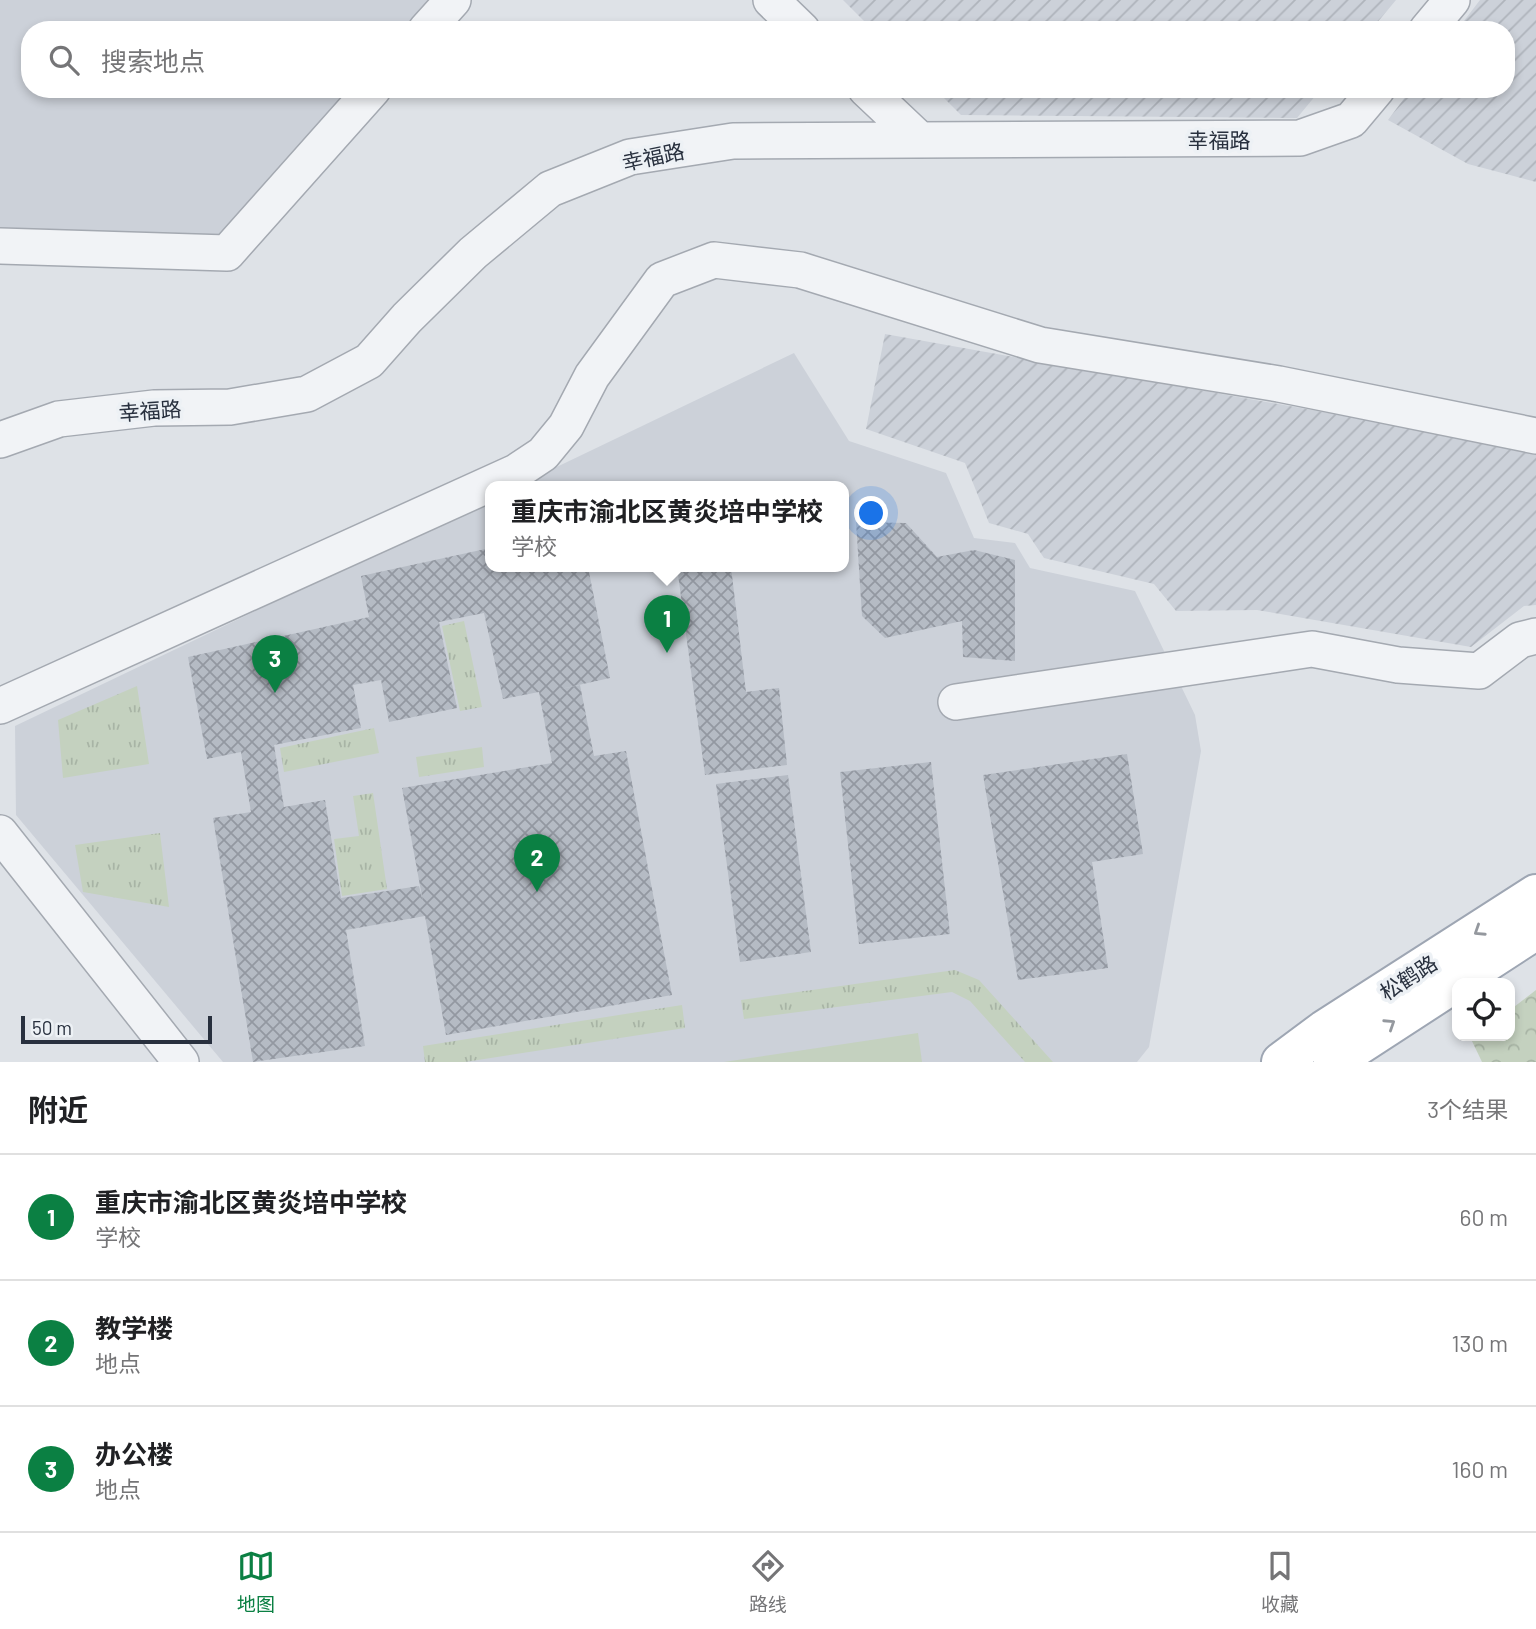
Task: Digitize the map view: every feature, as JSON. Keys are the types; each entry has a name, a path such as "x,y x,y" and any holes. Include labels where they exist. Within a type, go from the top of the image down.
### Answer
{"main road":[{"name":"松鹤路","path":"1281,1062 1324,1030 1536,894"},
{"name":"松鹤路","path":"1334,1062 1536,930"}],"street":[{"path":"434,21 453,0"},
{"path":"771,0 793,21"},
{"path":"1434,21 1452,0"},
{"path":"0,246 227,253 365,98"},
{"path":"876,98 920,140"},
{"name":"幸福路","path":"0,440 59,419 154,408 230,407 307,394 369,361 407,318 473,253 550,189 630,158 733,141 1300,138 1351,120 1369,98"},
{"path":"496,481 516,472 543,454 566,426 592,376 662,280 714,260 800,270 1040,345 1279,384 1536,436"},
{"path":"0,706 485,486"},
{"path":"956,702 1312,649 1398,665 1479,671 1520,640 1536,636"},
{"path":"0,833 181,1062"}],"shaded area":[{"path":"0,0 430,0 412,21 21,21 21,98 343,98 217,239 0,230"},
{"path":"843,0 1396,0 1378,21 864,21"},
{"path":"1480,0 1536,0 1536,182 1468,164 1388,120 1404,98 1515,98 1515,21 1464,21"},
{"path":"944,98 1314,98 1297,118 961,115"},
{"path":"885,334 1536,450 1536,605 1524,606 1471,647 1257,610 1176,611 1154,584 1044,558 1028,534 989,523 965,463 866,429"},
{"path":"794,353 849,441 946,473 974,538 1015,543 1030,568 1135,591 1195,715 1201,751 1149,1047 1137,1062 223,1062 16,815 15,726 485,501 485,572 849,572 849,481 527,481"}],"green space":[{"path":"464,621 482,707 460,711 442,626"},
{"path":"137,686 149,764 63,778 58,720"},
{"path":"374,728 379,753 284,772 280,748"},
{"path":"482,747 484,767 419,777 416,757"},
{"path":"373,793 387,889 342,896 334,839 359,836 353,796"},
{"path":"160,833 169,907 83,892 75,845"},
{"path":"955,970 979,980 1053,1062 1025,1062 970,1001 952,992 744,1019 741,1000"},
{"path":"1536,990 1536,1062 1482,1062 1472,1041 1515,1041 1515,1006"},
{"path":"682,1005 685,1028 465,1062 425,1062 423,1046"},
{"path":"918,1033 922,1062 724,1062"}],"building":[{"path":"856,522 906,523 937,557 974,550 1015,560 1015,661 963,657 962,621 885,638 862,616"},
{"path":"485,549 485,572 589,572 610,678 556,690 580,685 594,756 626,751 672,995 446,1035 425,916 346,930 365,1046 253,1062 213,818 251,812 241,752 207,759 188,657 369,617 361,576","holes":["484,613 503,699 539,692 552,763 402,788 423,902 419,886 341,898 325,800 284,807 274,745 361,728 353,685 381,680 389,722 457,708 439,622"]},
{"path":"678,572 732,572 746,692 779,688 787,765 705,775"},
{"path":"1127,754 1143,854 1092,862 1108,968 1018,980 983,775"},
{"path":"931,762 950,934 859,944 840,772"},
{"path":"788,775 811,952 740,962 716,784"}],"place":[{"name":"重庆市渝北区黄炎培中学校","path":"667,653"},
{"name":"办公楼","path":"275,693"},
{"name":"教学楼","path":"537,892"}]}
